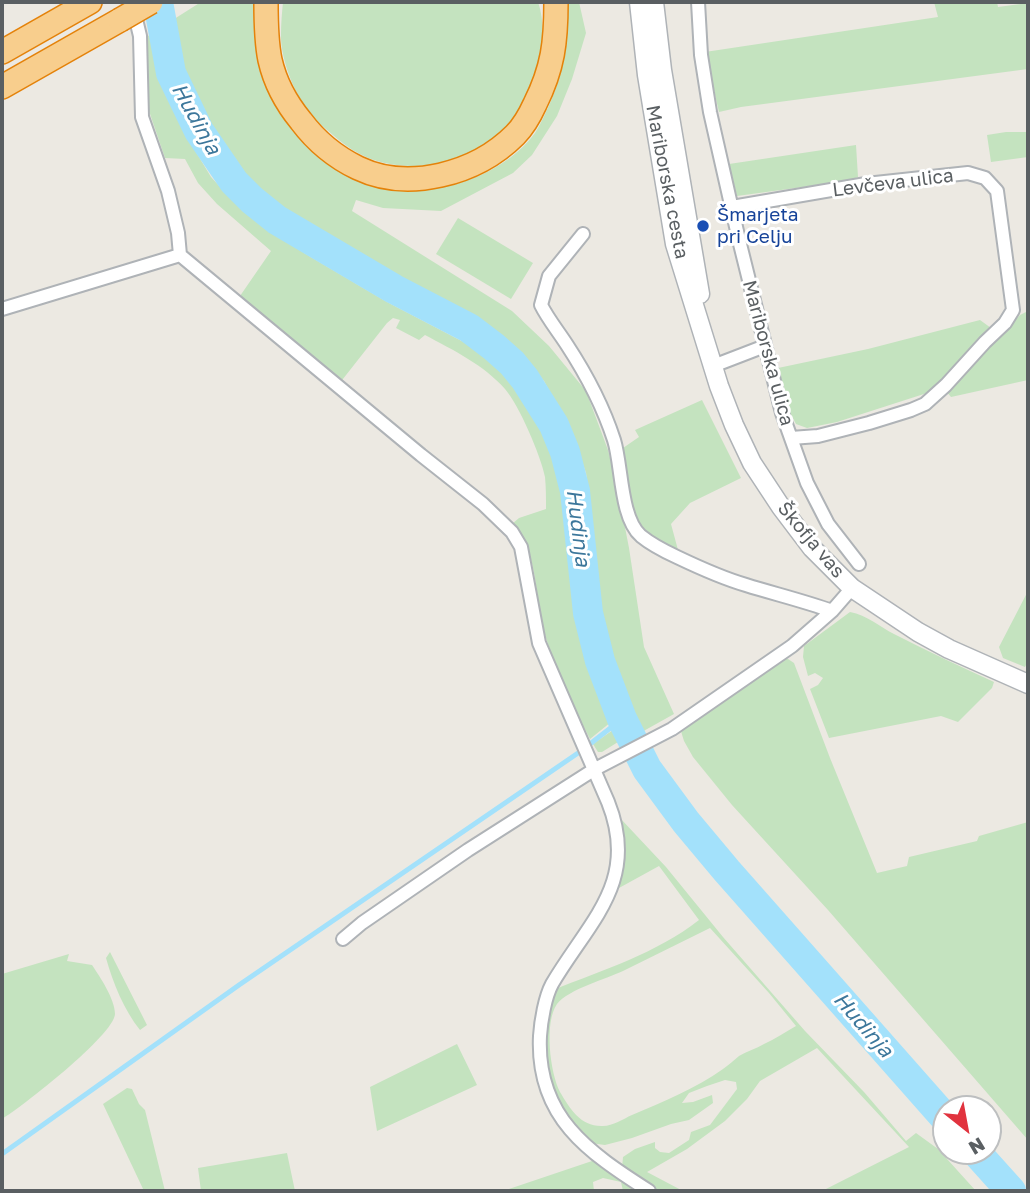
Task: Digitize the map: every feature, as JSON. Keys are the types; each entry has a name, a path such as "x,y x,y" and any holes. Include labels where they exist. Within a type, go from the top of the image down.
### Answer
{"highway":[{"path":"2,87 126,11 151,2"},
{"path":"547,2 556,37"},
{"path":"266,13 271,61 280,87 291,110 311,135 359,168 383,176 435,177 493,154 517,134 546,82 556,37 555,2"},
{"path":"2,52 80,5"}],"main road":[{"name":"Mariborska cesta","path":"639,2 647,75 675,244 707,346"},
{"name":"Mariborska cesta","path":"654,2 662,70 693,244 707,346"},
{"name":"Škofja vas","path":"707,346 734,425 752,463 812,548 852,588 918,632 1028,684"}],"street":[{"name":"Mariborska ulica","path":"698,2 701,55 710,112 782,413 807,483 828,524 859,564"},
{"path":"126,11 140,36 142,117 168,191 180,255 483,504 512,532 521,547 539,642 615,818 619,844 610,892 594,922 550,988 541,1025 539,1054 555,1110 572,1132 608,1165 649,1191"},
{"name":"Levčeva ulica","path":"732,207 866,184 968,173 985,178 997,191 1013,310 1005,323 925,404 818,436 791,438"},
{"path":"583,234 549,276 541,305 567,344 604,415 615,442 628,513 638,533 655,546 703,569 832,611"},
{"path":"2,309 180,255"},
{"path":"713,366 765,346"},
{"path":"343,939 592,763 611,760 672,729 792,646 832,611 852,588"}],"green space":[{"path":"201,2 253,2 258,45 265,74 281,114 290,126 310,148 331,165 377,186 407,190 448,186 468,180 488,172 522,148 539,126 561,73 567,31 565,2 579,2 586,33 572,79 557,116 532,155 513,173 441,211 383,208 356,200 352,211 512,311 549,346 586,391 608,450 616,481 644,647 674,714 640,733 609,661 596,611 586,473 574,438 544,381 505,341 477,321 428,291 322,238 262,193 238,166 226,159 208,133 201,112 180,72 171,21"},
{"path":"283,2 538,2 542,33 538,65 531,87 509,125 476,151 434,164 411,166 385,163 366,157 346,145 321,125 304,105 291,80 282,51"},
{"path":"934,2 997,2 998,7 1028,3 1028,69 719,112 705,52 938,17"},
{"path":"153,34 167,91 187,137 211,177 232,200 259,224 309,256 387,302 475,348 502,370 527,400 557,457 565,490 576,613 588,665 611,722 590,739 549,648 529,552 512,524 519,518 546,509 546,497 545,477 539,457 511,397 497,380 478,365 425,335 419,340 396,328 400,320 393,318 339,384 240,296 271,251 217,204 198,183 185,159 165,158 149,111 145,76 145,37"},
{"path":"1028,132 1028,157 991,162 987,135"},
{"path":"856,145 858,177 847,181 737,196 729,164"},
{"path":"458,218 533,263 511,299 436,254"},
{"path":"1028,311 1028,380 951,397 946,391 1020,315"},
{"path":"980,320 991,328 946,380 927,393 837,422 807,428 796,424 789,411 778,368 868,349"},
{"path":"702,400 741,478 690,503 671,524 678,550 657,542 638,524 630,500 623,448 639,437 635,430"},
{"path":"1028,591 1028,661 1025,667 1003,658 999,647"},
{"path":"850,612 868,618 906,640 994,682 992,688 958,722 941,716 829,738 810,689 818,685 823,678 815,673 808,676 803,657 804,646"},
{"path":"780,659 788,659 794,663 877,873 907,866 909,857 977,841 979,836 1028,822 1028,1140 1002,1110 1002,1095 989,1095 828,910 732,805 693,757 684,741 680,728 770,669"},
{"path":"613,730 618,742 598,752 593,744"},
{"path":"620,818 666,867 805,1031 864,1092 906,1141 916,1133 932,1145 932,1165 952,1165 976,1191 822,1191 909,1147 817,1048 760,1081 725,1121 687,1149 647,1172 683,1191 657,1191 622,1168 623,1157 635,1149 655,1142 655,1148 660,1152 669,1153 689,1140 691,1132 710,1125 737,1089 736,1082 725,1080 689,1093 682,1103 712,1095 713,1103 689,1120 605,1145 590,1143 570,1121 548,1081 542,1047 553,990 648,951 699,920 659,866 619,888 617,884 623,851","holes":["710,928 796,1026 739,1056 713,1076 679,1094 614,1124 603,1126 588,1124 572,1110 556,1084 551,1061 551,1023 557,1004 579,989 623,971"]},
{"path":"110,952 147,1025 140,1030 116,986 106,958"},
{"path":"69,954 67,961 92,965 103,982 114,1008 111,1024 84,1053 2,1119 2,974"},
{"path":"457,1044 477,1085 377,1131 370,1087"},
{"path":"127,1088 132,1089 145,1110 165,1191 144,1191 103,1104"},
{"path":"287,1153 295,1191 201,1191 198,1168"},
{"path":"595,1160 642,1191 623,1191 621,1182 603,1178 593,1182 594,1191 506,1191 506,1190"}],"waterway":[{"name":"Hudinja","path":"158,2 171,73 199,131 234,182 277,220 394,289 469,328 512,363 525,379 554,425 565,452 575,491 588,613 600,661 622,719 647,769 727,871 932,1103"},
{"path":"2,1154 239,985 581,751 622,719"},
{"name":"Hudinja","path":"988,1165 1011,1191"}],"place":[{"name":"Šmarjeta pri Celju","path":"703,226"}]}
